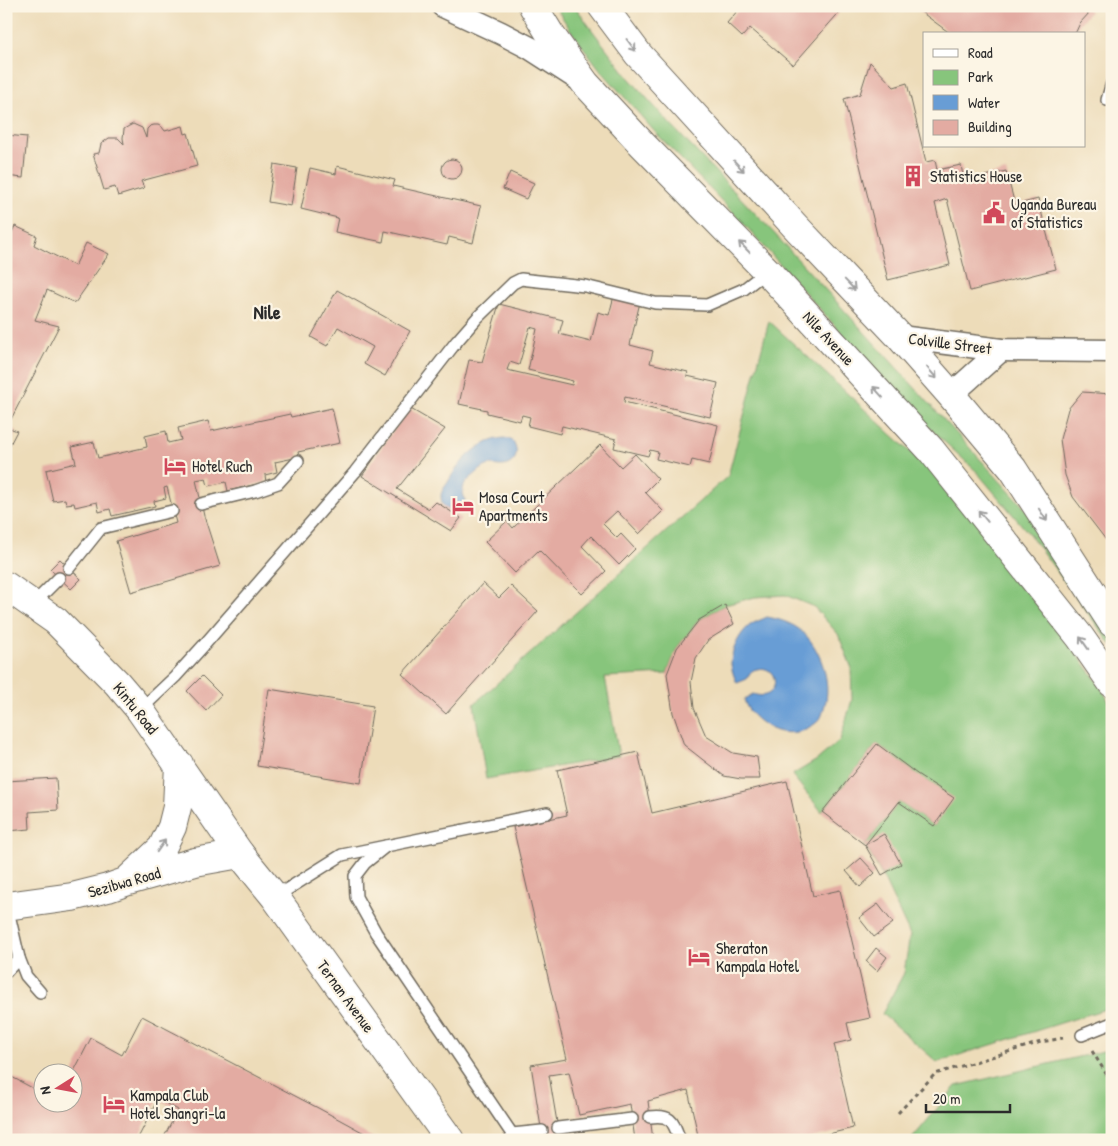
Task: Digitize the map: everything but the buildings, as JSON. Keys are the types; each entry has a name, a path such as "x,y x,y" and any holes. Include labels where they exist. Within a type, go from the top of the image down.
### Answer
{"main road":[{"name":"Nile Avenue","path":"533,6 585,84 767,271 931,450 1080,637 1112,683"},
{"path":"602,6 650,68 787,218 900,337 1013,469 1112,623"},
{"name":"Kintu Road","path":"6,586 56,621 117,683 140,710 179,764 240,854"},
{"path":"128,881 162,848 172,827 177,807 179,764"},
{"name":"Sezibwa Road","path":"7,906 72,897 195,862 240,854"},
{"name":"Ternan Avenue","path":"240,854 275,897 450,1140"}],"street":[{"path":"443,6 501,32 530,48 585,84"},
{"name":"Colville Street","path":"900,337 1001,350 1112,351"},
{"name":"Colville Street","path":"951,395 1001,350"}],"lane":[{"path":"1107,100 1112,82"},
{"path":"140,710 205,644 355,472 478,316 513,283 521,279 585,286 655,303 707,305 744,289 767,271"},
{"path":"201,504 255,491 278,483 298,462"},
{"path":"69,568 101,528 172,511"},
{"path":"33,604 59,578"},
{"path":"275,897 342,855 547,813"},
{"path":"386,846 364,863 355,876 356,897 376,932 514,1137 542,1130"},
{"path":"7,906 19,958 26,976 40,992"},
{"path":"6,972 19,958"},
{"path":"1082,1035 1112,1023"},
{"path":"650,1117 661,1115 668,1118 674,1125 680,1140"},
{"path":"558,1128 632,1119"}],"path":[{"path":"898,1113 935,1074 1041,1042 1082,1035 1112,1083"}],"green space":[{"path":"555,6 575,6 629,78 670,124 772,231 1031,515 1112,623 1112,646 1030,535 976,471 909,409 744,224 654,131 599,68"},
{"path":"769,321 971,508 1099,684 1112,707 1112,1007 937,1062 882,1014 904,973 910,935 882,875 865,845 899,802 934,826 953,798 877,744 822,812 792,775 817,760 840,740 852,700 851,666 838,634 814,607 785,595 755,597 725,605 699,620 677,648 667,674 605,677 619,756 486,779 474,704 728,476"},
{"path":"1112,1049 1112,1140 911,1140 956,1086"}],"water":[{"path":"504,438 511,440 514,444 516,454 514,461 504,466 489,465 481,469 464,485 465,504 462,509 454,511 445,507 442,504 442,492 458,467 478,448 486,443"},
{"path":"767,617 791,624 799,629 819,654 823,665 827,687 822,714 816,723 801,731 776,731 756,718 747,708 744,699 753,694 762,696 773,689 774,677 770,672 765,669 755,670 751,672 747,679 737,683 733,674 731,659 739,638 749,626"}],"place":[{"name":"Statistics House","path":"913,176"},
{"name":"Uganda Bureau of Statistics","path":"994,213"},
{"name":"Hotel Ruch","path":"175,466"},
{"name":"Mosa Court Apartments","path":"463,506"},
{"name":"Sheraton Kampala Hotel","path":"699,957"},
{"name":"Kampala Club Hotel Shangri-la","path":"114,1104"}],"district":[{"name":"Nile","path":"267,312"}]}
